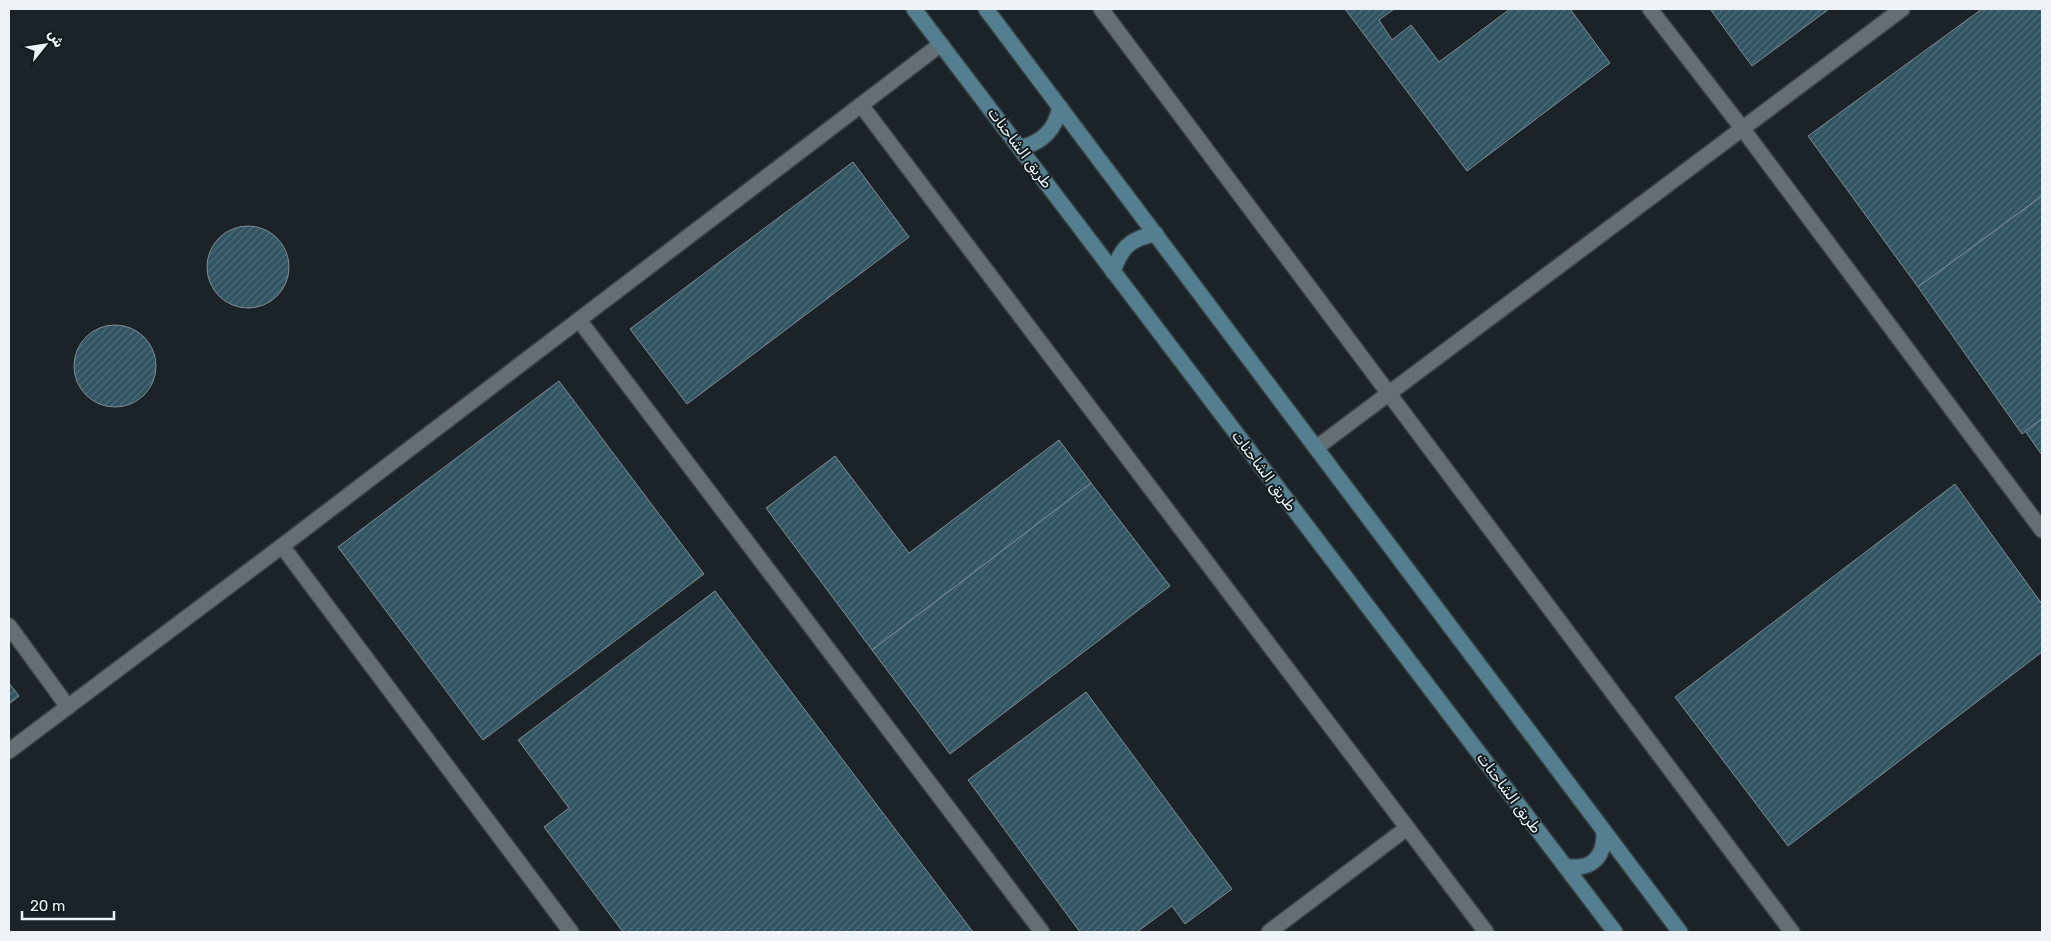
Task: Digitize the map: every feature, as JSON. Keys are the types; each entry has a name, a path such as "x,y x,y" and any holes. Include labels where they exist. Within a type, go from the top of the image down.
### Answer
{"main road":[{"name":"طريق الشاحنات","path":"914,9 1615,932"},
{"path":"986,9 1680,932"},
{"path":"1020,148 1032,145 1043,139 1052,130 1058,119 1060,107"},
{"path":"1113,272 1123,250 1132,241 1156,234"},
{"path":"1565,866 1583,867 1598,857 1603,850 1604,831"}],"street":[{"path":"1101,9 1792,932"},
{"path":"1650,9 1742,128 2042,530"},
{"path":"1316,448 1902,9"},
{"path":"9,751 282,546 941,44"},
{"path":"861,105 1486,932"},
{"path":"579,320 1042,932"},
{"path":"282,546 571,932"},
{"path":"9,626 68,707"},
{"path":"1269,932 1407,828"}],"building":[{"path":"1345,9 1394,9 1379,20 1392,40 1411,25 1439,62 1510,9 1570,9 1610,63 1467,171"},
{"path":"1710,9 1829,9 1752,66"},
{"path":"1982,9 2042,9 2042,196 1918,287 1808,136"},
{"path":"853,162 909,237 687,404 630,329"},
{"path":"2042,196 2042,419 2022,434 1918,287"},
{"path":"248,226 264,229 277,238 286,251 289,267 286,283 277,296 264,305 248,308 232,305 219,296 210,283 207,267 210,251 219,238 232,229"},
{"path":"115,325 131,328 144,337 153,350 156,366 153,382 144,395 131,404 115,407 99,404 86,395 77,382 74,366 77,350 86,337 99,328"},
{"path":"559,381 704,574 483,740 338,547"},
{"path":"2042,419 2042,455 2025,431"},
{"path":"1059,440 1091,483 872,650 766,508 835,456 909,553"},
{"path":"1091,483 1170,586 950,754 872,650"},
{"path":"1955,484 2042,604 2042,652 1788,846 1675,697"},
{"path":"715,591 973,932 623,932 544,827 569,808 518,740"},
{"path":"9,683 19,696 9,704"},
{"path":"1086,692 1232,889 1185,924 1172,906 1137,932 1080,932 968,780"}]}
